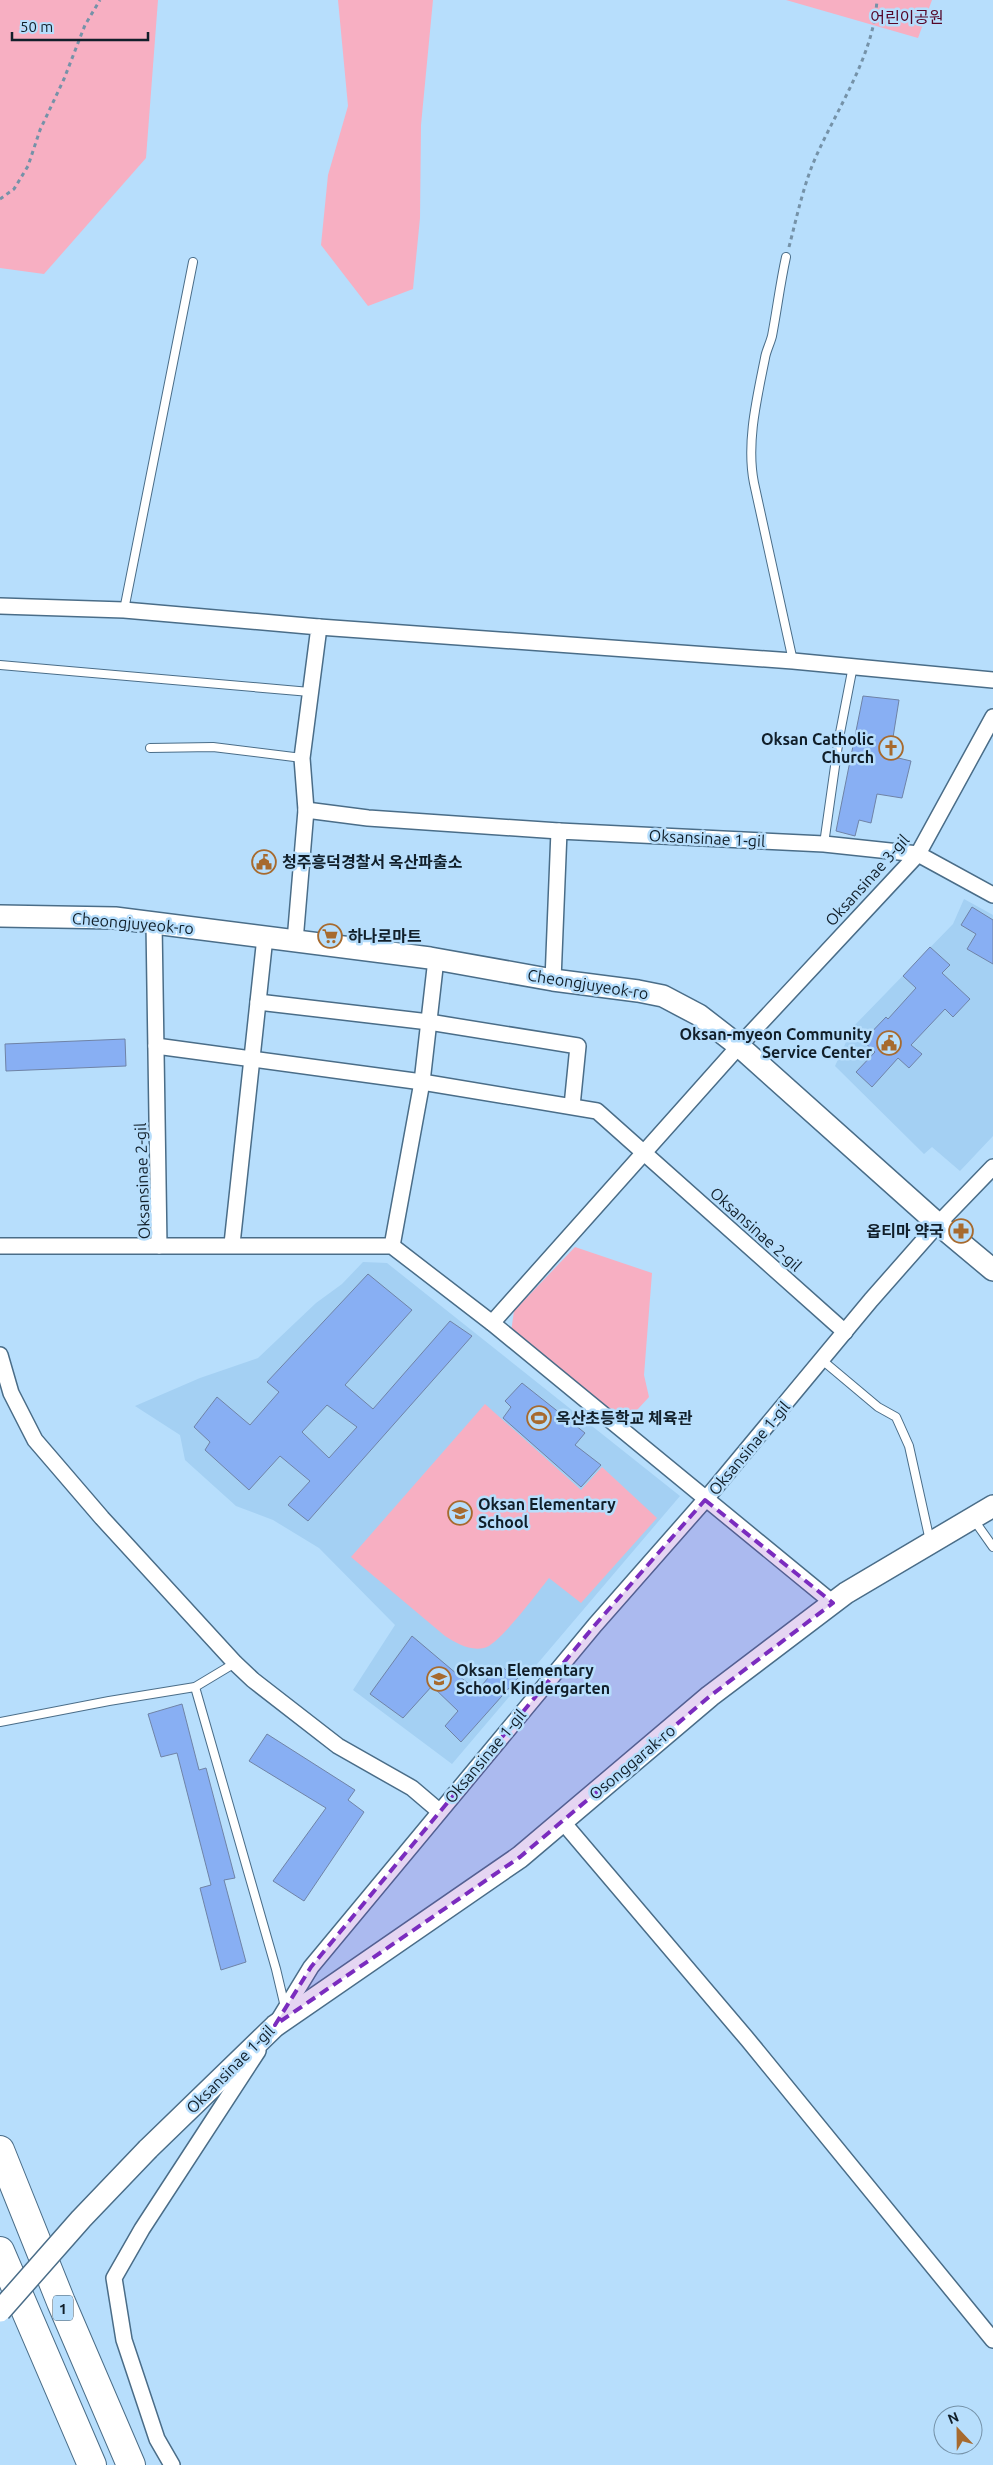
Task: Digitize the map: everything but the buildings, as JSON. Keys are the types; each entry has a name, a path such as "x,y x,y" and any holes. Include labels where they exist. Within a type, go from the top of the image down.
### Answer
{"highway":[{"name":"1","path":"0,2150 61,2302 131,2465"},
{"name":"1","path":"0,2250 92,2465"}],"street":[{"path":"0,606 124,610 793,661 993,680"},
{"path":"295,940 306,810 302,758 319,626"},
{"name":"Oksansinae 3-gil","path":"739,1046 918,854 993,718"},
{"name":"Oksansinae 1-gil","path":"306,810 368,818 559,831 824,844 918,854 993,895"},
{"path":"552,980 559,831"},
{"name":"Cheongjuyeok-ro","path":"0,916 115,918 436,959 552,980 663,996 699,1015 739,1046 938,1224 993,1270"},
{"name":"Oksansinae 2-gil","path":"154,923 159,1246 232,1244 392,1246"},
{"path":"232,1244 265,937"},
{"path":"436,959 422,1082 392,1246 492,1323 705,1500 833,1603"},
{"path":"258,1002 429,1022 578,1046 572,1106"},
{"name":"Oksansinae 2-gil","path":"156,1046 422,1082 597,1111 845,1332"},
{"path":"492,1323 739,1046"},
{"name":"Oksansinae 1-gil","path":"0,2311 81,2219 148,2149 280,2018 311,1967 595,1625 705,1500 938,1224 993,1168"},
{"path":"0,1246 159,1246"},
{"path":"0,1355 11,1393 35,1440 102,1518 235,1663 253,1680 338,1746 412,1788 439,1811"},
{"name":"Osonggarak-ro","path":"280,2018 520,1856 710,1696 846,1593 993,1506"},
{"path":"562,1821 748,2040 993,2340"},
{"path":"172,2465 157,2439 124,2340 114,2278 142,2229 280,2018"}],"lane":[{"path":"786,257 778,290 772,338 765,356 754,423 751,460 754,483 793,661"},
{"path":"124,610 193,262"},
{"path":"0,665 310,692"},
{"path":"824,844 853,666"},
{"path":"150,748 213,747 302,758"},
{"path":"822,1360 878,1407 896,1417 909,1446 930,1543"},
{"path":"973,1518 993,1547"},
{"path":"0,1722 195,1687 235,1663"},
{"path":"195,1687 273,1960 280,2018"}],"path":[{"path":"0,199 14,189 28,166 40,130 64,79 85,25 100,0"},
{"path":"786,257 812,167 836,119 868,42 876,18 877,0"}],"highlighted area":[{"path":"705,1500 833,1603 710,1696 520,1857 275,2025 311,1967 595,1625"}],"shaded area":[{"path":"964,899 993,915 993,1136 960,1171 932,1147 924,1154 835,1066 853,1027 953,924"},
{"name":"Oksan Elementary School","path":"363,1262 387,1263 680,1496 452,1764 353,1690 395,1625 319,1548 273,1520 236,1506 185,1460 180,1435 135,1406 200,1378 258,1358 316,1303 342,1284"}],"green space":[{"path":"0,0 158,0 146,158 44,274 0,268"},
{"path":"338,0 433,0 421,125 420,218 413,289 368,306 321,245 328,175 348,106"},
{"name":"어린이공원","path":"786,0 932,0 918,38"},
{"path":"575,1247 652,1273 644,1375 649,1397 626,1422 511,1332 514,1311"},
{"path":"485,1404 581,1490 602,1467 657,1518 581,1603 549,1578 499,1638 490,1645 478,1649 463,1646 445,1636 351,1557"}],"place":[{"name":"Oksan Catholic Church","path":"891,748"},
{"name":"청주흥덕경찰서 옥산파출소","path":"264,862"},
{"name":"하나로마트","path":"330,936"},
{"name":"Oksan-myeon Community Service Center","path":"889,1043"},
{"name":"옵티마 약국","path":"961,1231"},
{"name":"옥산초등학교 체육관","path":"539,1418"},
{"name":"Oksan Elementary School","path":"460,1513"},
{"name":"Oksan Elementary School Kindergarten","path":"439,1679"}]}
